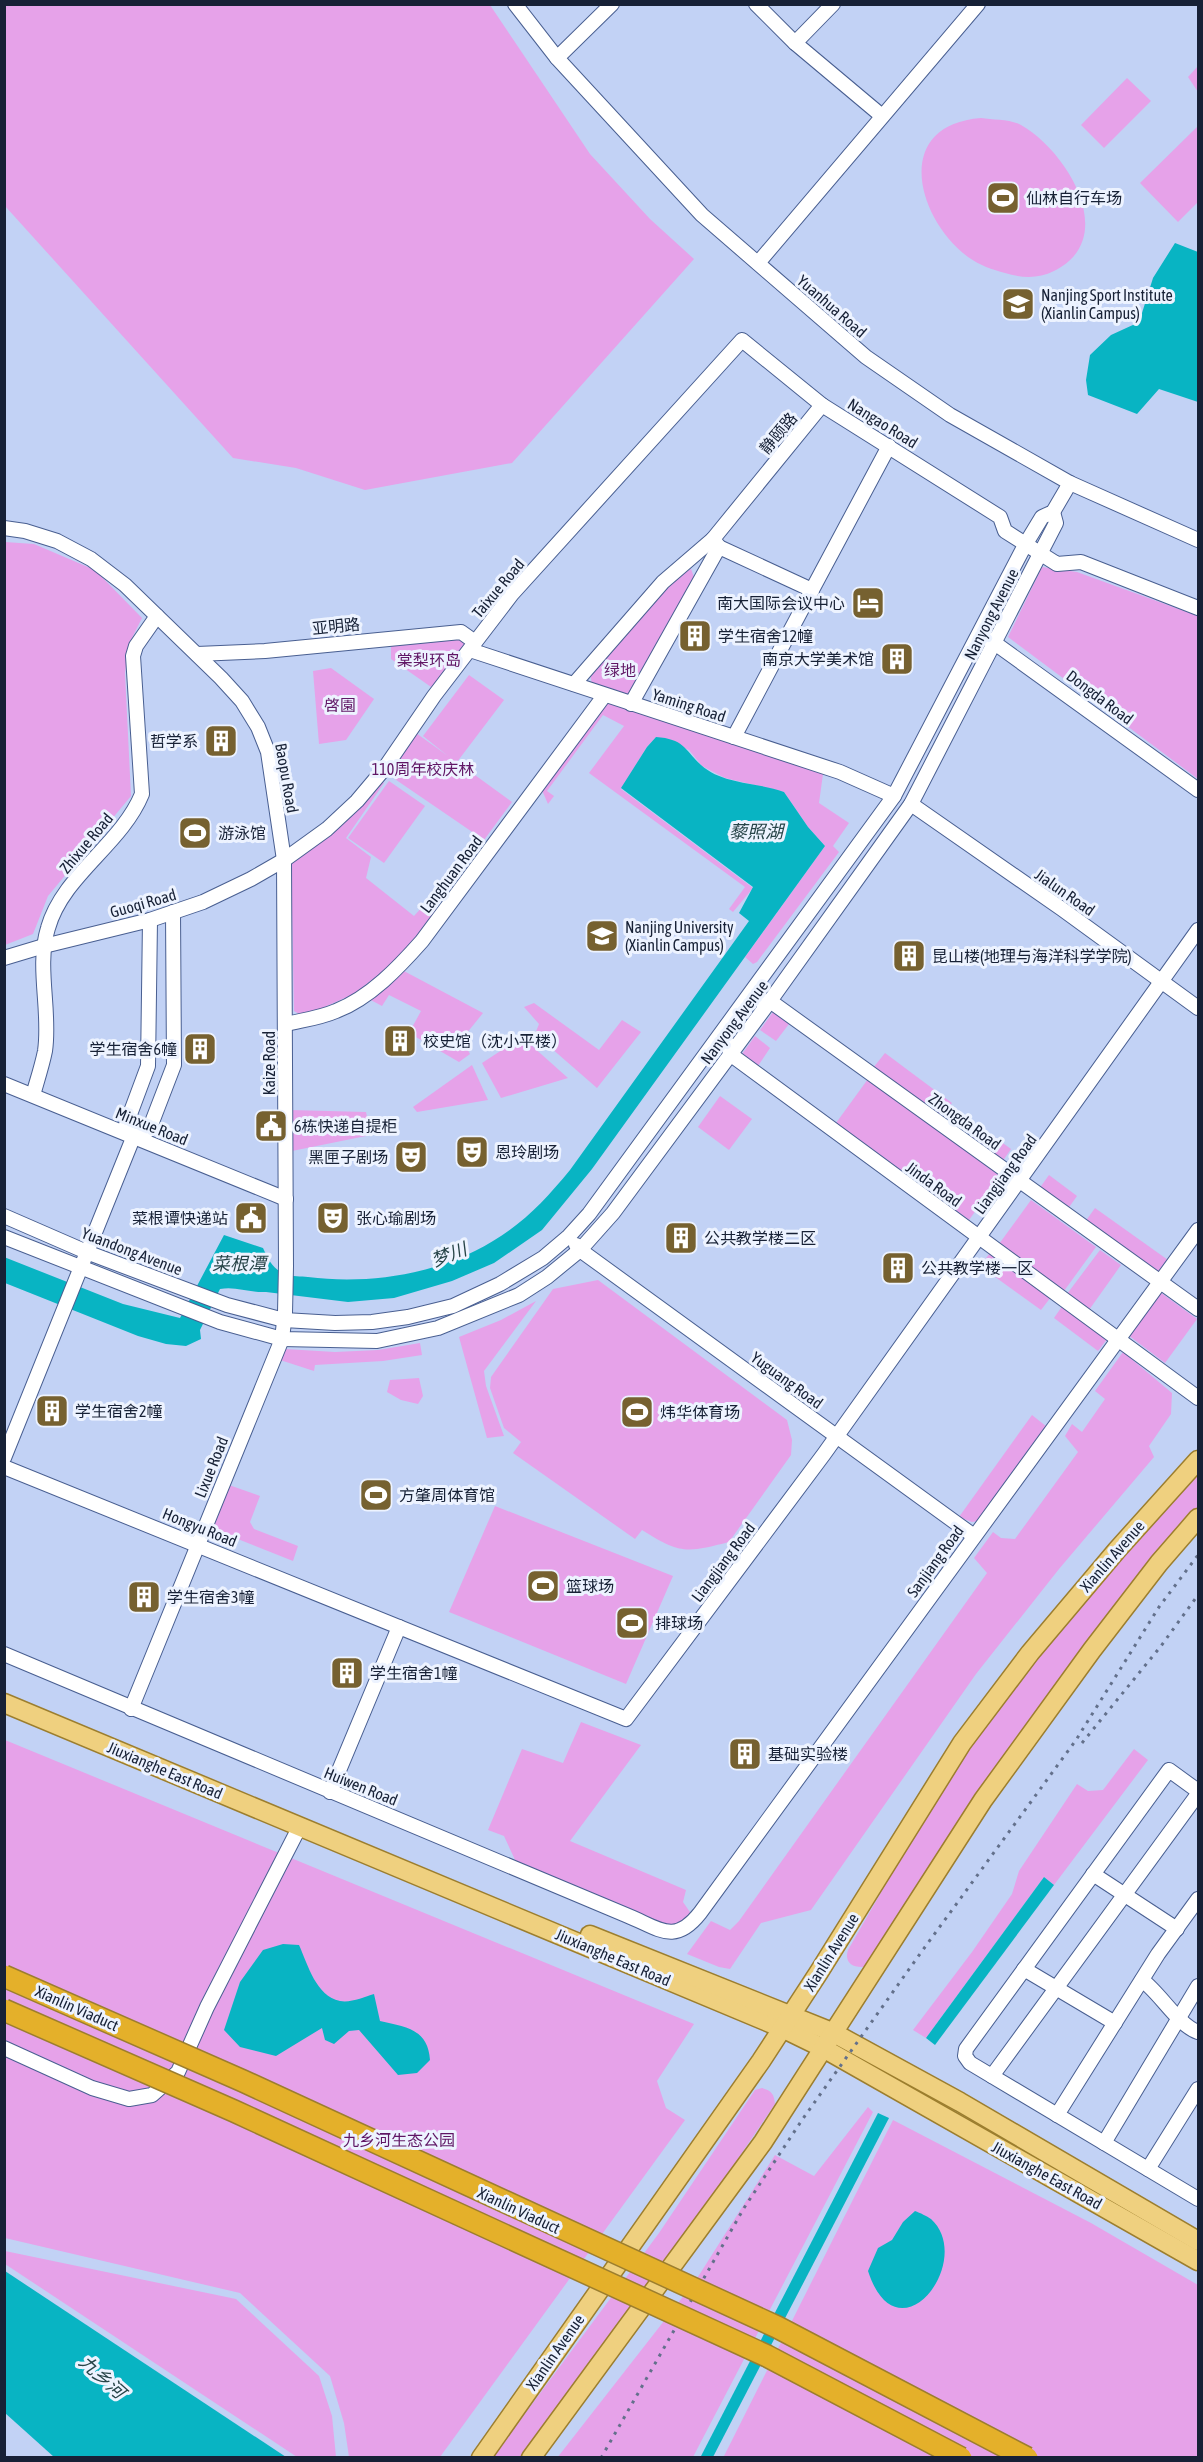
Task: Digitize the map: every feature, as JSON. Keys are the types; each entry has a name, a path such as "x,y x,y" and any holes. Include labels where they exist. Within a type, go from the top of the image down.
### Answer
{"highway":[{"name":"Xianlin Viaduct","path":"4,1977 243,2081 777,2327 1027,2457"},
{"name":"Xianlin Viaduct","path":"4,2010 234,2111 484,2228 767,2356 961,2457"}],"main road":[{"name":"Xianlin Avenue","path":"481,2457 787,2021 962,1743 1030,1653 1117,1550 1198,1460"},
{"path":"531,2457 763,2142 948,1851 1028,1736 1159,1563 1198,1518"},
{"name":"Jiuxianghe East Road","path":"4,1690 787,2021 823,2048 1198,2261"},
{"name":"Jiuxianghe East Road","path":"4,1703 300,1826 787,2021 832,2032 960,2102 1198,2241"}],"street":[{"name":"Yuanhua Road","path":"515,4 557,58 702,215 866,357 950,415 1070,483 1198,540"},
{"path":"557,58 612,4"},
{"path":"756,4 795,43 882,116"},
{"path":"795,43 833,4"},
{"path":"758,263 978,4"},
{"name":"Nangao Road","path":"742,340 822,405 1000,517 1005,531 1057,564 1082,562 1198,608"},
{"name":"Taixue Road","path":"284,860 327,829 357,801 390,761 434,696 512,594 742,340"},
{"name":"静颐路","path":"716,543 758,482 822,405"},
{"path":"734,737 889,446"},
{"path":"1050,517 1070,483"},
{"name":"Nanyong Avenue","path":"284,1317 308,1323 372,1322 453,1306 500,1284 543,1258 569,1236 589,1214 894,796 1025,545 1050,517"},
{"name":"Nanyong Avenue","path":"282,1339 377,1341 438,1328 519,1295 547,1277 580,1250 613,1214 770,1001 910,804 1040,554 1050,517"},
{"name":"Baopu Road","path":"4,528 25,531 57,541 91,559 126,585 242,701 258,727 268,752 284,860"},
{"path":"716,543 812,590"},
{"path":"574,684 663,582 716,543"},
{"path":"631,704 716,543"},
{"name":"Zhixue Road","path":"33,1095 45,1050 47,928 57,904 118,832 133,812 142,794 133,656 136,646 157,616"},
{"name":"亚明路","path":"197,654 265,651 460,632 473,646"},
{"name":"Dongda Road","path":"980,633 1198,790"},
{"name":"Yaming Road","path":"473,646 604,696 840,772 894,796"},
{"name":"Langhuan Road","path":"286,1023 337,1011 371,990 402,964 422,941 604,696"},
{"name":"Jialun Road","path":"910,804 1062,909 1198,1008"},
{"name":"Guoqi Road","path":"4,958 150,920 203,902 242,884 284,860"},
{"name":"Kaize Road","path":"284,860 286,1023 284,1317"},
{"path":"4,1458 89,1253 133,1138 149,1130 174,1065 173,912"},
{"path":"133,1138 126,1125 148,1066 150,920"},
{"name":"Liangjiang Road","path":"423,1637 626,1719 824,1454 1198,930"},
{"name":"Zhongda Road","path":"753,990 754,999 762,1002 770,1001 1198,1309"},
{"name":"Jinda Road","path":"716,1041 726,1040 729,1043 730,1054 1198,1398"},
{"name":"Minxue Road","path":"4,1084 286,1198"},
{"name":"Yuandong Avenue","path":"4,1216 89,1253 227,1305 284,1317"},
{"name":"Sanjiang Road","path":"700,1913 1198,1230"},
{"name":"Yuguang Road","path":"569,1236 580,1250 974,1536"},
{"name":"Yuandong Avenue","path":"4,1237 220,1322 282,1339"},
{"path":"433,1311 438,1328"},
{"name":"Lixue Road","path":"131,1709 282,1339 284,1317"},
{"name":"Hongyu Road","path":"4,1467 423,1637"},
{"path":"330,1792 399,1627"},
{"name":"Huiwen Road","path":"4,1654 668,1932 677,1932 689,1927 700,1913"},
{"path":"992,2076 1198,1792 1169,1770 966,2049 965,2056 970,2063 1198,2199"},
{"path":"4,2048 92,2088 129,2099 152,2095 178,2072 207,2007 300,1826"},
{"path":"1093,1874 1177,1929"},
{"path":"1057,2115 1142,1980 1198,1899"},
{"path":"1024,1969 1115,2023"},
{"path":"1142,1980 1154,1988 1179,2017 1198,2032"},
{"path":"1104,2143 1198,1986"},
{"path":"1148,2169 1198,2089"}],"green space":[{"path":"5,4 490,5 590,154 650,219 694,259 512,463 365,490 296,468 233,458 5,206"},
{"path":"1198,66 1198,92 1188,77"},
{"path":"1127,78 1151,101 1104,148 1081,125"},
{"name":"仙林自行车场","path":"981,118 1017,123 1038,137 1069,173 1080,195 1085,217 1083,238 1074,256 1054,271 1024,277 986,267 968,257 950,240 936,220 926,198 922,176 924,155 934,137 953,124"},
{"path":"1198,126 1198,202 1178,222 1140,183"},
{"path":"5,542 34,544 95,570 142,618 129,644 125,673 131,796 48,896 33,934 5,945"},
{"path":"1042,567 1077,572 1198,616 1198,779 1008,637"},
{"name":"绿地","path":"691,569 694,577 629,696 592,684 590,674 674,579"},
{"name":"棠梨环岛","path":"458,638 466,648 434,689 391,659 391,645"},
{"name":"啓園","path":"331,668 374,699 346,740 319,744 313,671"},
{"name":"110周年校庆林","path":"469,675 504,700 457,762 512,802 484,840 386,773 416,733 448,756 423,736"},
{"path":"605,702 823,774 819,803 849,823 833,846 839,852 757,962 753,964 745,957 825,846 808,827 784,792 725,778 702,766 689,750 656,737 647,747 621,789 753,888 733,912 729,909 745,887 589,773 624,726 603,715 547,791 554,796 548,804 541,788"},
{"path":"381,781 384,783 346,838 371,857 366,878 414,916 425,904 440,910 383,974 356,993 311,1013 299,1014 294,1011 291,861"},
{"path":"389,781 425,806 384,863 348,838"},
{"path":"402,970 483,1013 462,1039 470,1054 459,1062 409,1033 421,1011 389,995 382,1006 367,998"},
{"path":"534,1003 599,1050 622,1020 641,1032 597,1088 535,1034 539,1024 524,1007"},
{"path":"773,1012 789,1024 776,1041 760,1030"},
{"path":"755,1036 770,1048 758,1066 742,1054"},
{"path":"522,1037 568,1078 501,1098 482,1063"},
{"path":"885,1053 952,1103 940,1118 873,1068"},
{"path":"472,1065 488,1100 417,1112 413,1107"},
{"path":"868,1079 1001,1175 969,1220 836,1123"},
{"path":"720,1096 752,1119 729,1150 698,1127"},
{"path":"290,1110 366,1112 371,1135 292,1151"},
{"path":"978,1125 1011,1149 1002,1162 969,1138"},
{"path":"1049,1175 1077,1196 1067,1210 1039,1189"},
{"path":"1031,1200 1096,1247 1064,1291 999,1244"},
{"path":"1095,1208 1168,1260 1158,1274 1085,1222"},
{"path":"1100,1250 1121,1265 1089,1310 1067,1294"},
{"path":"990,1253 1051,1297 1041,1310 980,1266"},
{"name":"炜华体育场","path":"598,1280 787,1420 792,1440 791,1455 729,1542 703,1548 684,1549 666,1544 642,1530 635,1539 513,1453 521,1442 504,1428 490,1388 491,1377 553,1289"},
{"path":"1160,1292 1197,1319 1165,1363 1128,1335"},
{"path":"536,1301 484,1371 486,1386 504,1436 487,1438 459,1337 501,1320"},
{"path":"1063,1305 1108,1338 1098,1351 1054,1318"},
{"path":"420,1343 422,1355 383,1361 315,1365 314,1371 280,1360 285,1349 335,1352 378,1350"},
{"path":"1123,1352 1172,1393 1171,1414 1149,1446 1154,1457 1059,1569 976,1674 811,1910 761,1923 730,1969 687,1954 711,1921 730,1930 739,1921 987,1573 974,1558 993,1532 1001,1538 1015,1539 1078,1452 1065,1436 1072,1424 1082,1432 1105,1399 1095,1391"},
{"path":"419,1378 423,1396 418,1404 401,1400 387,1392 390,1380"},
{"path":"1032,1415 1047,1427 978,1521 972,1522 959,1517"},
{"path":"1198,1473 1198,1506 1108,1615 1024,1728 944,1844 869,1964 864,1967 850,1963 847,1958 848,1950 879,1896 896,1858 951,1772 1036,1659 1146,1529"},
{"path":"229,1485 260,1496 250,1522 254,1529 298,1546 293,1561 210,1528"},
{"name":"篮球场","path":"495,1506 673,1576 626,1684 449,1612"},
{"path":"581,1722 641,1745 570,1841 686,1890 683,1902 692,1915 683,1924 664,1925 516,1862 504,1836 488,1830 522,1749 563,1763"},
{"name":"九乡河生态公园","path":"5,1740 694,2024 657,2081 666,2108 685,2120 440,2457 349,2457 344,2423 330,2376 240,2293 5,2238"},
{"path":"1134,1749 1148,1760 1054,1885 1044,1877 926,2038 913,2030 1012,1894 1019,1871 1077,1784 1088,1791 1103,1790"},
{"path":"762,2088 772,2093 775,2104 679,2246 521,2457 492,2458 659,2233 755,2090"},
{"path":"868,2107 873,2112 693,2457 557,2458 696,2280 775,2155 814,2176"},
{"path":"893,2120 1091,2223 1198,2285 1198,2457 723,2458"},
{"path":"5,2251 236,2299 319,2376 332,2416 336,2457 297,2457 5,2264"}],"water":[{"path":"1175,243 1198,252 1198,402 1159,389 1137,414 1088,395 1086,380 1090,355 1111,335 1135,324 1142,313 1153,278"},
{"path":"656,737 678,743 701,765 720,776 784,792 808,827 825,846 592,1169 542,1230 494,1263 452,1281 394,1298 348,1302 220,1289 200,1330 201,1339 186,1346 166,1344 138,1336 5,1283 4,1257 123,1304 180,1318 224,1235 263,1248 274,1267 288,1275 331,1279 379,1278 450,1262 493,1241 526,1217 570,1170 749,921 739,913 753,887 621,788"},
{"path":"1044,1877 1054,1885 935,2045 926,2038"},
{"path":"283,1944 299,1945 314,1979 332,1998 349,2001 374,1994 380,2021 414,2031 425,2042 430,2060 417,2073 398,2075 359,2030 349,2031 334,2044 325,2040 322,2028 276,2056 240,2047 224,2030 240,1982 263,1950"},
{"path":"878,2113 889,2118 713,2457 700,2458"},
{"path":"915,2211 931,2219 942,2237 944,2257 939,2278 928,2295 913,2306 897,2307 881,2297 868,2271 878,2248 892,2240 903,2222"},
{"name":"九乡河","path":"5,2271 286,2457 54,2457 5,2413"}],"railway":[{"path":"601,2458 744,2208 802,2120 1076,1740 1159,1607 1198,1555"},
{"path":"1082,1743 1161,1646 1198,1595"}],"place":[{"name":"仙林自行车场","path":"1003,198"},
{"name":"Nanjing Sport Institute (Xianlin Campus)","path":"1018,304"},
{"name":"南大国际会议中心","path":"868,603"},
{"name":"学生宿舍12幢","path":"695,636"},
{"name":"南京大学美术馆","path":"897,659"},
{"name":"哲学系","path":"221,741"},
{"name":"游泳馆","path":"195,833"},
{"name":"Nanjing University (Xianlin Campus)","path":"602,936"},
{"name":"昆山楼(地理与海洋科学学院)","path":"909,956"},
{"name":"校史馆（沈小平楼）","path":"400,1041"},
{"name":"学生宿舍6幢","path":"200,1049"},
{"name":"6栋快递自提柜","path":"271,1126"},
{"name":"恩玲剧场","path":"472,1152"},
{"name":"黑匣子剧场","path":"411,1157"},
{"name":"菜根谭快递站","path":"251,1218"},
{"name":"张心瑜剧场","path":"333,1218"},
{"name":"公共教学楼二区","path":"681,1238"},
{"name":"公共教学楼一区","path":"898,1268"},
{"name":"学生宿舍2幢","path":"52,1411"},
{"name":"炜华体育场","path":"637,1412"},
{"name":"方肇周体育馆","path":"376,1495"},
{"name":"篮球场","path":"543,1586"},
{"name":"学生宿舍3幢","path":"144,1597"},
{"name":"排球场","path":"632,1623"},
{"name":"学生宿舍1幢","path":"347,1673"},
{"name":"基础实验楼","path":"745,1754"}],"water label":[{"name":"藜照湖","path":"756,832"},
{"name":"梦川","path":"449,1255"},
{"name":"菜根潭","path":"239,1264"}]}
